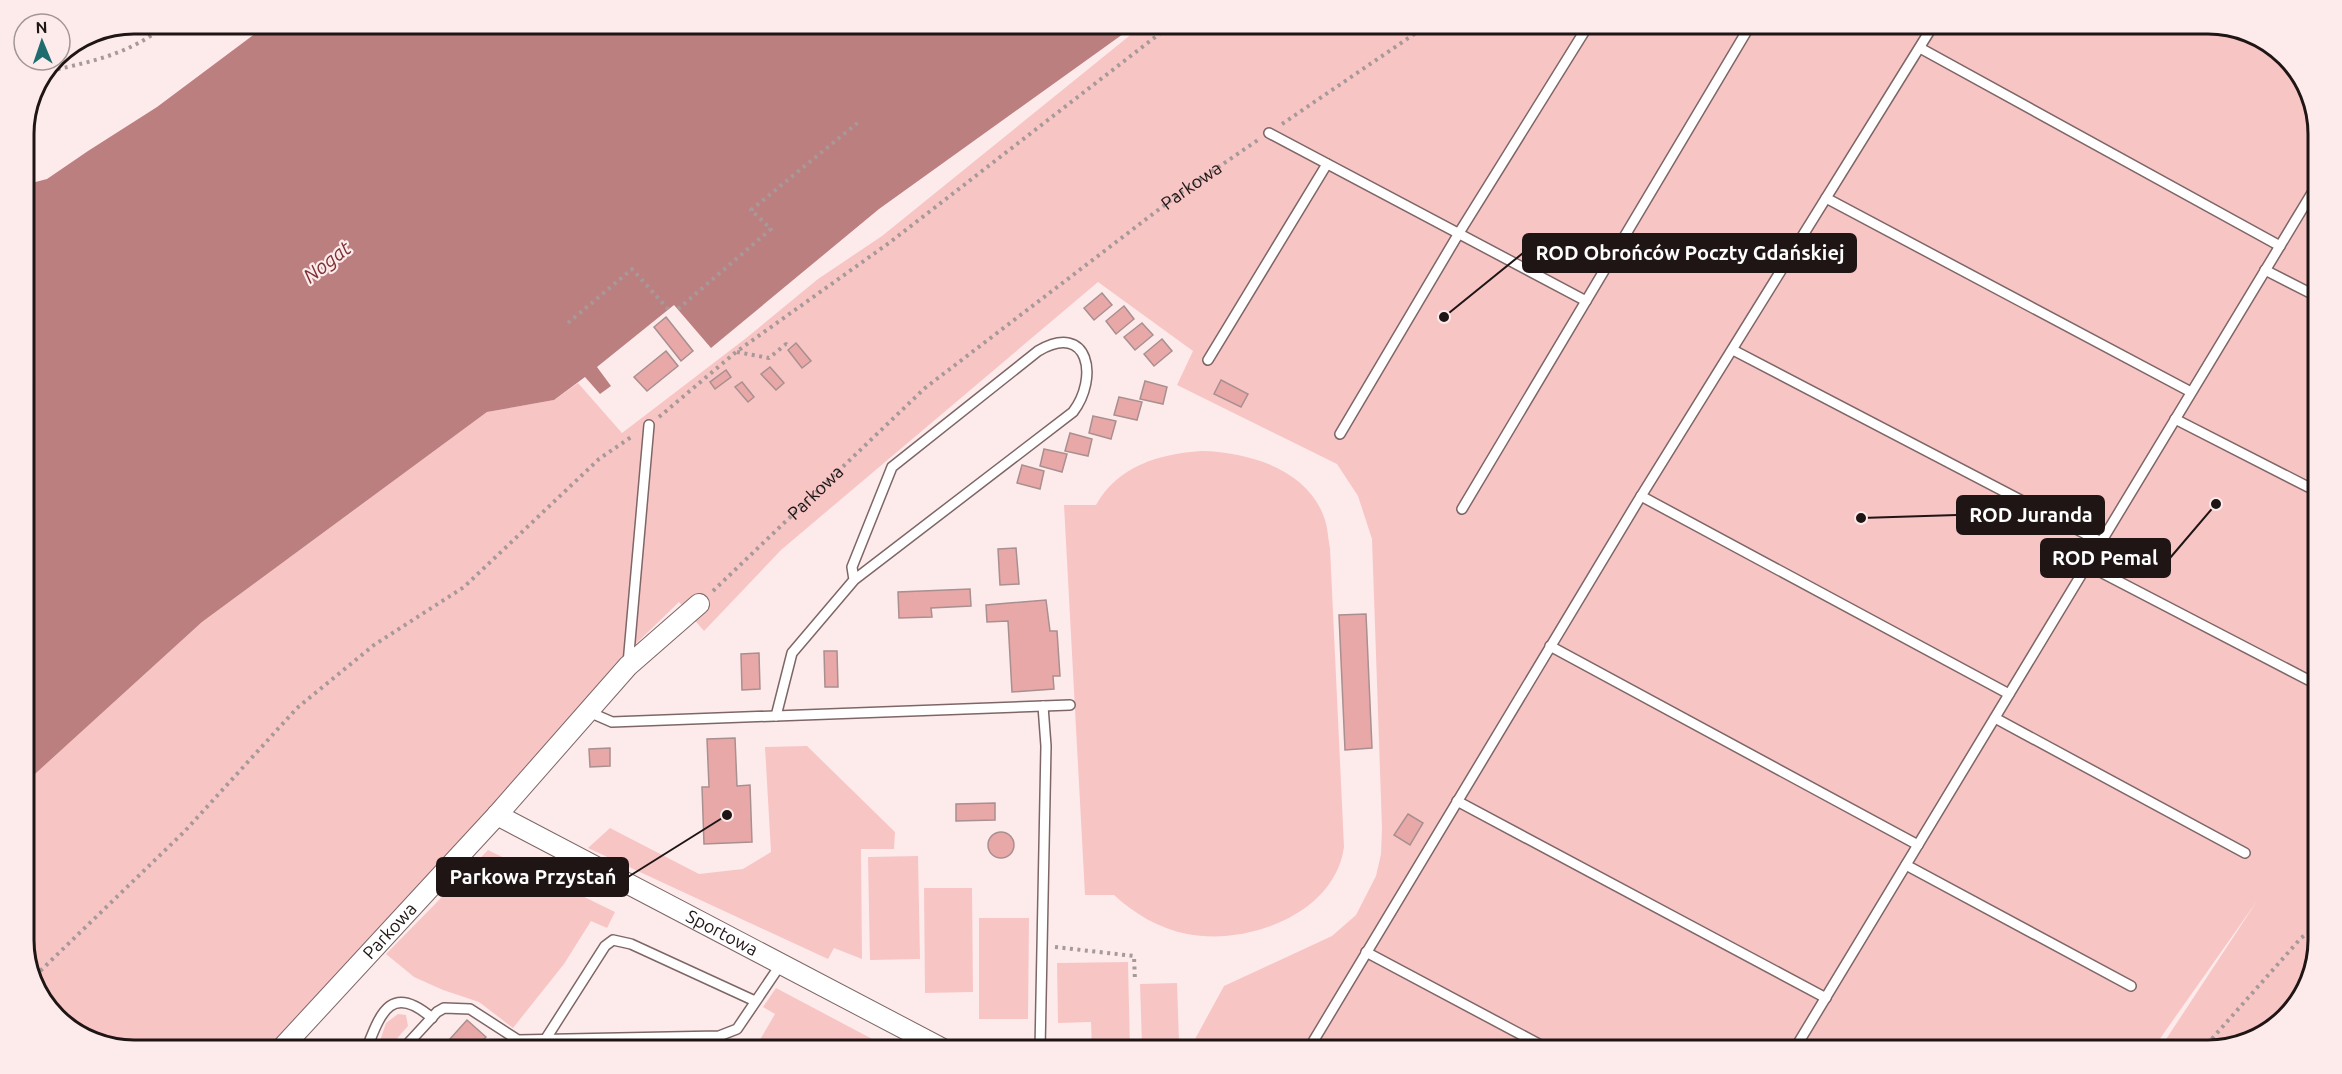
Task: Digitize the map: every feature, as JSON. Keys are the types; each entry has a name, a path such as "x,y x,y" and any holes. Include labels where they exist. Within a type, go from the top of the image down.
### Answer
{"street":[{"name":"Parkowa","path":"289,1040 496,815 628,666 699,604"},
{"name":"Sportowa","path":"496,815 926,1040"}],"lane":[{"path":"1340,435 1459,233 1582,34"},
{"path":"1462,509 1745,34"},
{"path":"1314,1040 1641,496 1928,34"},
{"path":"1920,48 2280,246"},
{"path":"1269,133 1586,301"},
{"path":"1208,360 1328,164"},
{"path":"1826,198 2192,392"},
{"path":"1800,1040 2307,201"},
{"path":"2265,270 2307,291"},
{"path":"776,716 792,653 854,580 1073,412 1081,402 1087,381 1086,357 1080,348 1068,343 1056,343 1038,351 892,467 852,567 854,580"},
{"path":"1733,350 2101,542"},
{"path":"2175,419 2307,487"},
{"path":"628,666 649,425"},
{"path":"1641,496 2009,694"},
{"path":"2087,565 2308,680"},
{"path":"1550,646 1918,845"},
{"path":"589,712 612,722 1070,705"},
{"path":"1040,1040 1046,746 1043,706"},
{"path":"1995,718 2245,853"},
{"path":"1456,801 1826,998"},
{"path":"1906,865 2131,986"},
{"path":"545,1040 605,946 613,940 631,944 755,1001"},
{"path":"1366,952 1531,1040"},
{"path":"411,1040 444,1008 470,1009 518,1040 719,1036 736,1029 781,964"},
{"path":"370,1040 376,1023 387,1007 397,1003 413,1004 432,1018"}],"path":[{"path":"72,65 123,52 155,34"},
{"path":"40,971 185,831 297,708 374,645 464,587 599,459 649,425 736,352 889,243 1159,34"},
{"name":"Parkowa","path":"699,604 925,388 1179,194 1414,34"},
{"path":"678,309 771,229 751,210 861,120"},
{"path":"568,323 632,269 668,309"},
{"path":"736,352 769,358 786,344 790,348"},
{"path":"2211,1040 2301,938 2308,933"},
{"path":"1042,945 1134,956 1135,981"}],"shaded area":[{"path":"1132,34 2207,34 2227,36 2257,48 2278,64 2291,79 2306,115 2307,128 2308,939 2306,959 2294,989 2278,1010 2263,1023 2251,1029 2220,1039 2166,1040 2257,901 2159,1040 1194,1040 1224,986 1332,936 1356,915 1376,876 1381,854 1382,828 1372,539 1358,496 1337,464 1177,385 1193,351 1098,282 781,550 704,631 679,602 615,664 366,955 289,1040 115,1038 85,1026 64,1010 48,989 36,959 35,774 202,622 487,412 554,400 578,383 622,433 745,339 818,279 882,236"},
{"path":"1201,451 1238,455 1257,460 1291,476 1317,502 1327,527 1330,548 1344,847 1337,870 1324,891 1306,907 1285,920 1236,935 1187,934 1157,924 1130,908 1114,895 1085,895 1064,505 1096,505 1116,481 1141,464 1170,455"},
{"path":"807,746 895,832 894,849 861,849 862,959 834,948 828,959 588,848 610,828 699,874 743,869 771,852 765,747"},
{"path":"488,850 615,912 607,928 591,921 564,964 513,1028 479,1002 414,977 386,954"},
{"path":"918,856 920,959 870,960 868,857"},
{"path":"924,888 972,888 973,992 925,993"},
{"path":"979,918 1029,918 1028,1019 979,1019"},
{"path":"1128,962 1130,1040 1092,1040 1091,1022 1058,1023 1057,963"},
{"path":"1177,983 1179,1040 1142,1040 1140,984"},
{"path":"776,988 874,1040 760,1040 775,1014 763,1007"},
{"path":"398,1014 406,1015 408,1026 396,1040 380,1040 386,1023"}],"water":[{"name":"Nogat","path":"255,34 1123,34 879,209 711,348 674,305 597,367 611,386 600,394 585,377 554,400 487,412 202,622 35,774 35,182 47,179 157,107"}],"building":[{"path":"1102,293 1112,305 1094,320 1084,308"},
{"path":"1124,306 1134,319 1116,334 1106,321"},
{"path":"666,317 693,351 681,361 654,327"},
{"path":"1142,323 1153,335 1135,350 1124,337"},
{"path":"1162,339 1172,351 1154,366 1144,354"},
{"path":"796,343 811,361 802,368 788,350"},
{"path":"666,351 678,366 647,391 634,377"},
{"path":"770,367 784,383 776,390 761,374"},
{"path":"726,370 731,377 715,389 710,382"},
{"path":"1221,380 1248,394 1241,407 1214,394"},
{"path":"1145,381 1167,387 1163,404 1140,399"},
{"path":"742,382 754,397 748,402 735,387"},
{"path":"1119,397 1142,402 1137,420 1114,415"},
{"path":"1093,416 1116,421 1111,439 1089,433"},
{"path":"1070,433 1092,439 1088,456 1065,451"},
{"path":"1044,449 1067,454 1062,472 1040,466"},
{"path":"1022,465 1044,471 1040,489 1017,483"},
{"path":"1016,548 1019,584 1000,585 998,549"},
{"path":"970,589 971,606 931,608 932,617 899,618 898,592"},
{"path":"1046,600 1050,631 1057,631 1060,676 1053,676 1054,689 1012,692 1008,621 987,622 986,605"},
{"path":"1366,614 1372,748 1345,750 1339,615"},
{"path":"824,651 837,651 838,687 825,687"},
{"path":"759,653 760,689 742,690 741,654"},
{"path":"735,738 737,786 750,785 752,842 704,844 702,787 709,787 707,739"},
{"path":"610,748 610,766 590,767 589,749"},
{"path":"995,803 995,820 956,821 956,804"},
{"path":"1408,814 1423,823 1410,845 1394,835"},
{"path":"1001,832 1010,836 1014,845 1010,854 1001,858 992,854 988,845 992,836"},
{"path":"467,1020 486,1037 483,1040 449,1040"}],"place":[{"name":"ROD Obrońców Poczty Gdańskiej","path":"1444,317"},
{"name":"ROD Pemal","path":"2216,504"},
{"name":"ROD Juranda","path":"1861,518"},
{"name":"Parkowa Przystań","path":"727,815"}]}
